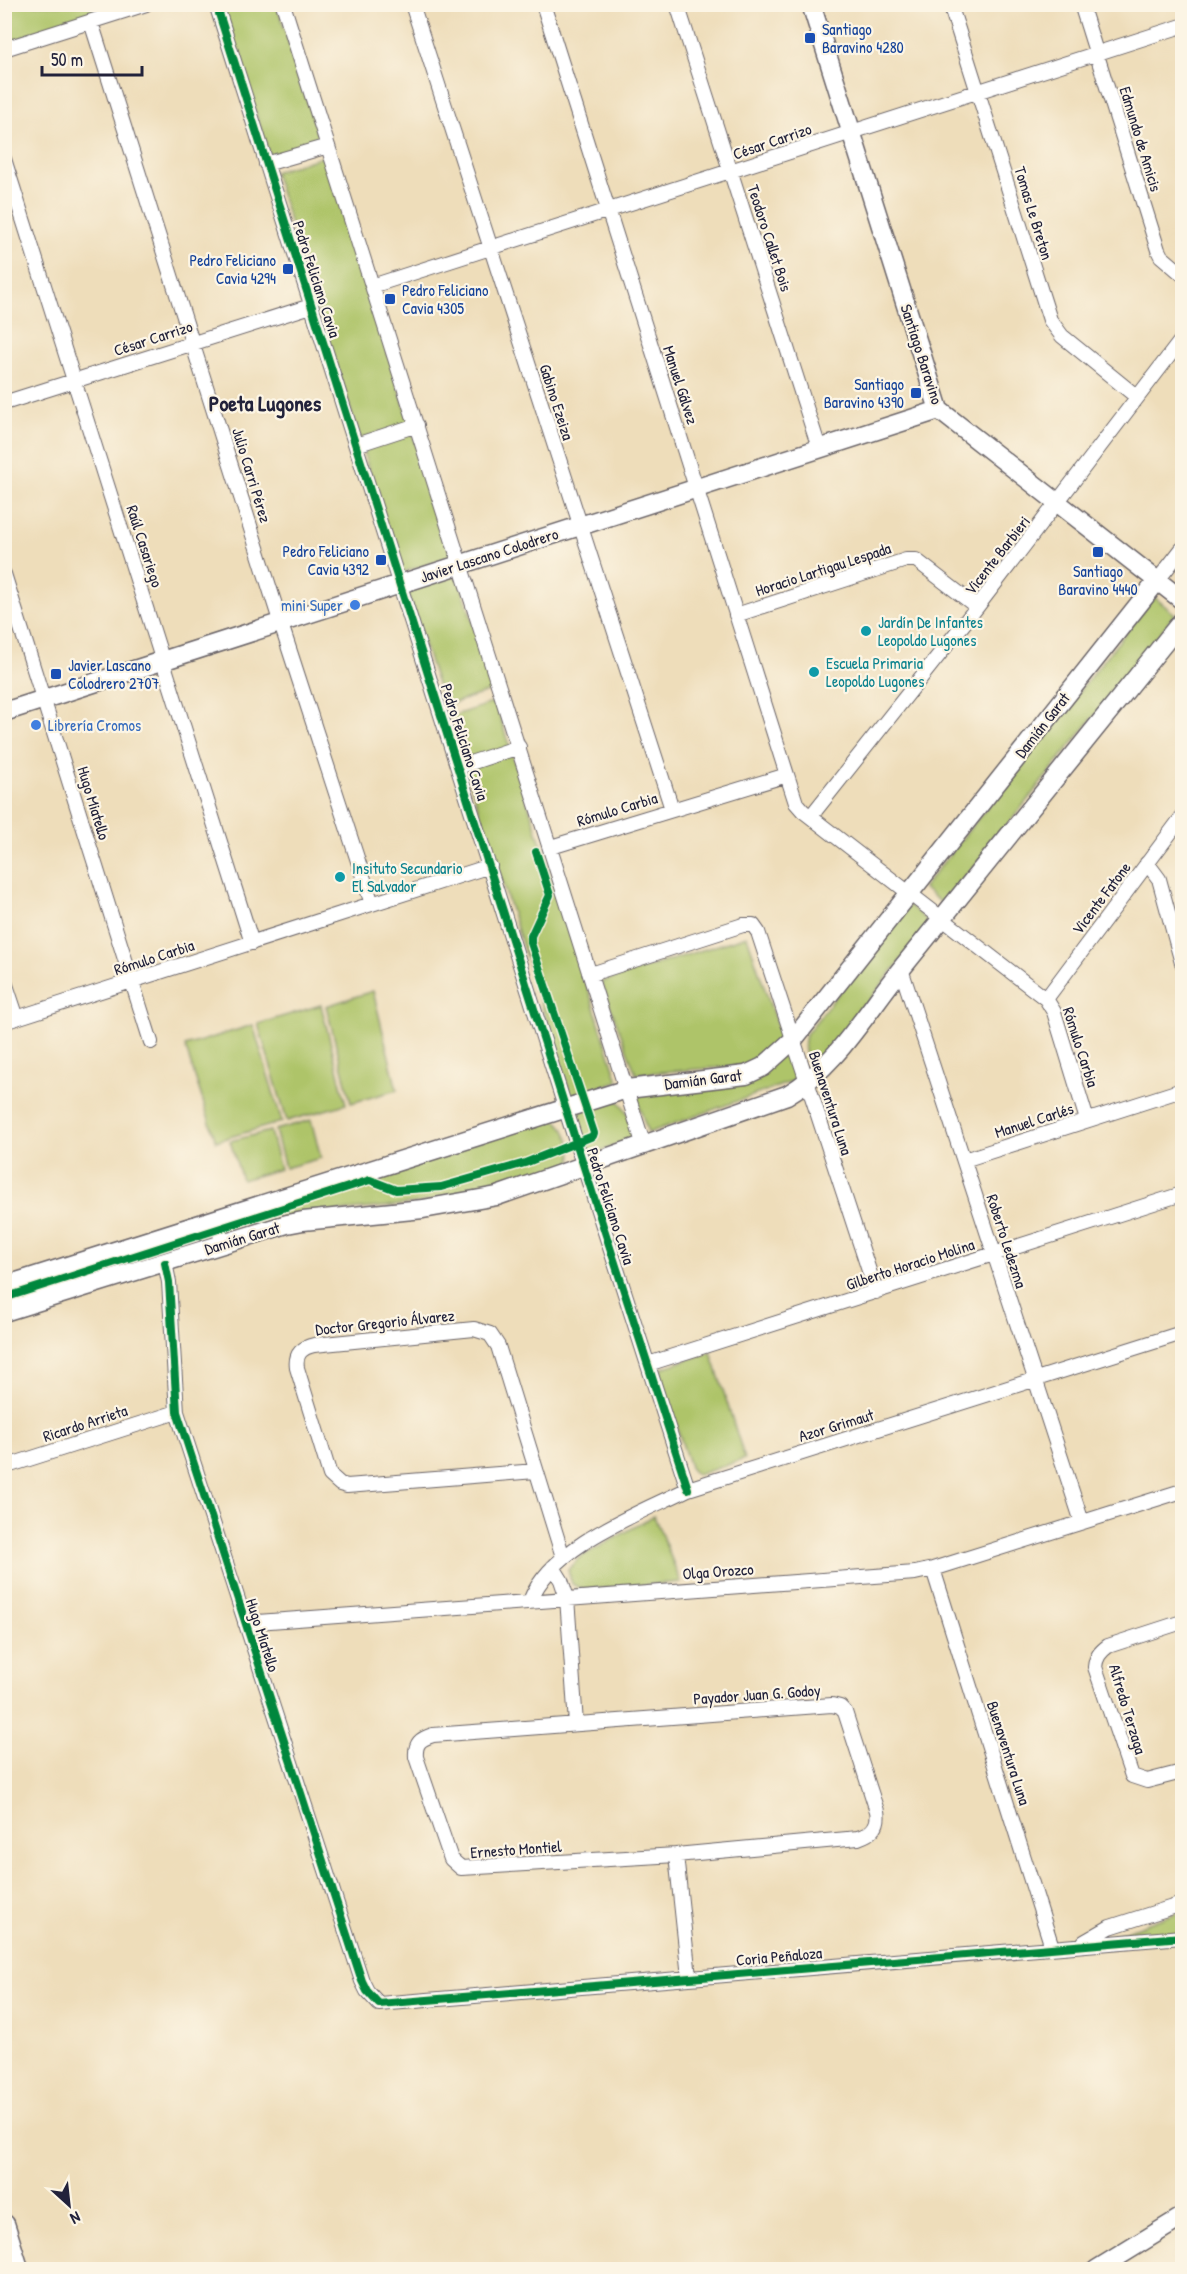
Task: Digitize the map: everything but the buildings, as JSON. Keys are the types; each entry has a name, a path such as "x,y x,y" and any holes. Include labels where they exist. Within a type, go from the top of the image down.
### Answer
{"main road":[{"name":"Santiago Baravino","path":"811,4 939,410 1182,600"},
{"name":"Javier Lascano Colodrero","path":"4,712 939,410"},
{"name":"Damián Garat","path":"4,1286 627,1089 746,1075 763,1067 793,1040 1158,580"},
{"name":"Damián Garat","path":"4,1312 303,1221 423,1209 479,1200 644,1146 788,1095 807,1084 826,1066 901,969 1182,621"},
{"path":"1096,2270 1182,2217"},
{"path":"4,2225 13,2267"}],"street":[{"path":"4,49 146,4"},
{"name":"Pedro Feliciano Cavia","path":"216,4 688,1489"},
{"path":"283,4 644,1146"},
{"name":"Gabino Ezeiza","path":"412,4 672,810"},
{"name":"Manuel Gálvez","path":"543,4 787,775"},
{"name":"Teodoro Callet Bois","path":"677,4 819,448"},
{"name":"Tomas Le Breton","path":"950,4 1050,320 1062,336 1137,398"},
{"name":"Edmundo de Amicis","path":"1081,4 1158,250 1161,256 1182,274"},
{"name":"Julio Carri Pérez","path":"91,22 372,904"},
{"name":"César Carrizo","path":"372,286 1182,26"},
{"path":"267,164 328,146"},
{"name":"Raúl Casariego","path":"4,159 252,943"},
{"name":"César Carrizo","path":"4,403 311,306"},
{"name":"Vicente Barbieri","path":"810,816 977,607 1182,339"},
{"path":"356,445 417,425"},
{"name":"Damián Garat","path":"1158,580 1182,549"},
{"name":"Horacio Lartigau Lespada","path":"736,615 906,561 916,560 977,607"},
{"name":"Hugo Miatello","path":"4,574 151,1042"},
{"path":"458,767 519,747"},
{"name":"Rómulo Carbia","path":"551,848 787,775 796,803 810,816 1046,999 1054,1012 1087,1120"},
{"name":"Vicente Fatone","path":"1046,999 1182,817"},
{"path":"1147,863 1159,879 1182,963"},
{"name":"Rómulo Carbia","path":"11,1020 490,866"},
{"name":"Buenaventura Luna","path":"591,974 743,925 753,925 758,932 876,1292"},
{"name":"Roberto Ledezma","path":"901,969 1082,1522"},
{"path":"4,979 11,1020"},
{"name":"Manuel Carlés","path":"964,1160 1182,1090"},
{"name":"Gilberto Horacio Molina","path":"648,1364 1182,1194"},
{"path":"216,1219 223,1244"},
{"name":"Hugo Miatello","path":"165,1263 169,1282 177,1412 362,1981 367,1991 379,2004"},
{"name":"Doctor Gregorio Álvarez","path":"536,1471 347,1486 340,1484 330,1474 297,1368 297,1355 301,1349 314,1345 474,1329 490,1334 498,1347 536,1471 558,1562"},
{"name":"Azor Grimaut","path":"530,1601 536,1587 558,1562 615,1526 688,1489 1182,1333"},
{"name":"Ricardo Arrieta","path":"4,1467 177,1412"},
{"name":"Olga Orozco","path":"245,1623 915,1573 1182,1491"},
{"path":"558,1562 567,1599 576,1724"},
{"name":"Buenaventura Luna","path":"933,1569 1052,1947"},
{"name":"Alfredo Terzaga","path":"1182,1623 1108,1646 1096,1659 1095,1667 1132,1776 1147,1781 1182,1772"},
{"name":"Payador Juan G. Godoy","path":"576,1724 832,1705 840,1707 845,1712 877,1812 878,1818 873,1830 858,1838 676,1855"},
{"name":"Ernesto Montiel","path":"576,1724 433,1735 421,1738 417,1743 416,1756 455,1865 466,1869 676,1855"},
{"path":"676,1855 688,1977"},
{"path":"1079,1945 1110,1927 1182,1904"},
{"name":"Coria Peñaloza","path":"379,2004 1182,1937"}],"green space":[{"path":"5,5 125,5 5,43"},
{"path":"221,5 277,5 320,142 270,158"},
{"path":"325,156 410,423 360,439 274,172"},
{"path":"412,432 452,556 401,573 362,448"},
{"path":"458,575 494,690 444,706 407,592"},
{"path":"1154,597 1175,614 944,905 923,888"},
{"path":"495,702 618,1081 571,1096 449,717"},
{"path":"909,905 930,923 815,1069 808,1065 804,1046 806,1034"},
{"path":"747,936 781,1037 750,1065 636,1074 601,982"},
{"path":"373,991 397,1090 351,1103 326,1006"},
{"path":"321,1005 346,1104 287,1121 258,1024"},
{"path":"253,1025 282,1122 216,1141 185,1046"},
{"path":"788,1054 799,1079 648,1133 638,1103 638,1094"},
{"path":"614,1098 628,1115 633,1137 593,1155 586,1152 576,1122 579,1110"},
{"path":"553,1118 563,1127 569,1138 572,1151 571,1164 499,1189 413,1204 340,1211 5,1306 5,1290"},
{"path":"311,1120 321,1158 285,1168 275,1130"},
{"path":"270,1131 280,1169 242,1180 230,1141"},
{"path":"711,1352 745,1459 697,1475 691,1470 660,1376 662,1368"},
{"path":"654,1516 681,1582 583,1590 572,1584 568,1570 579,1558"},
{"path":"1182,1911 1182,1934 1098,1941"}],"cycle path":[{"path":"216,4 688,1489"},
{"path":"4,1298 370,1180 396,1190 441,1187 525,1163 593,1136 594,1133 531,943 531,936 550,895 536,852"},
{"path":"165,1263 169,1282 177,1412 362,1981 367,1991 379,2004 1182,1937"}],"place":[{"name":"Santiago Baravino 4280","path":"810,38"},
{"name":"Pedro Feliciano Cavia 4294","path":"288,269"},
{"name":"Pedro Feliciano Cavia 4305","path":"390,299"},
{"name":"Santiago Baravino 4390","path":"916,393"},
{"name":"Santiago Baravino 4440","path":"1098,552"},
{"name":"Pedro Feliciano Cavia 4392","path":"381,560"},
{"name":"mini Super","path":"355,605"},
{"name":"Jardín De Infantes Leopoldo Lugones","path":"866,631"},
{"name":"Escuela Primaria Leopoldo Lugones","path":"814,672"},
{"name":"Javier Lascano Colodrero 2707","path":"56,674"},
{"name":"Librería Cromos","path":"36,725"},
{"name":"Insituto Secundario El Salvador","path":"340,877"}],"district":[{"name":"Poeta Lugones","path":"265,403"}]}
